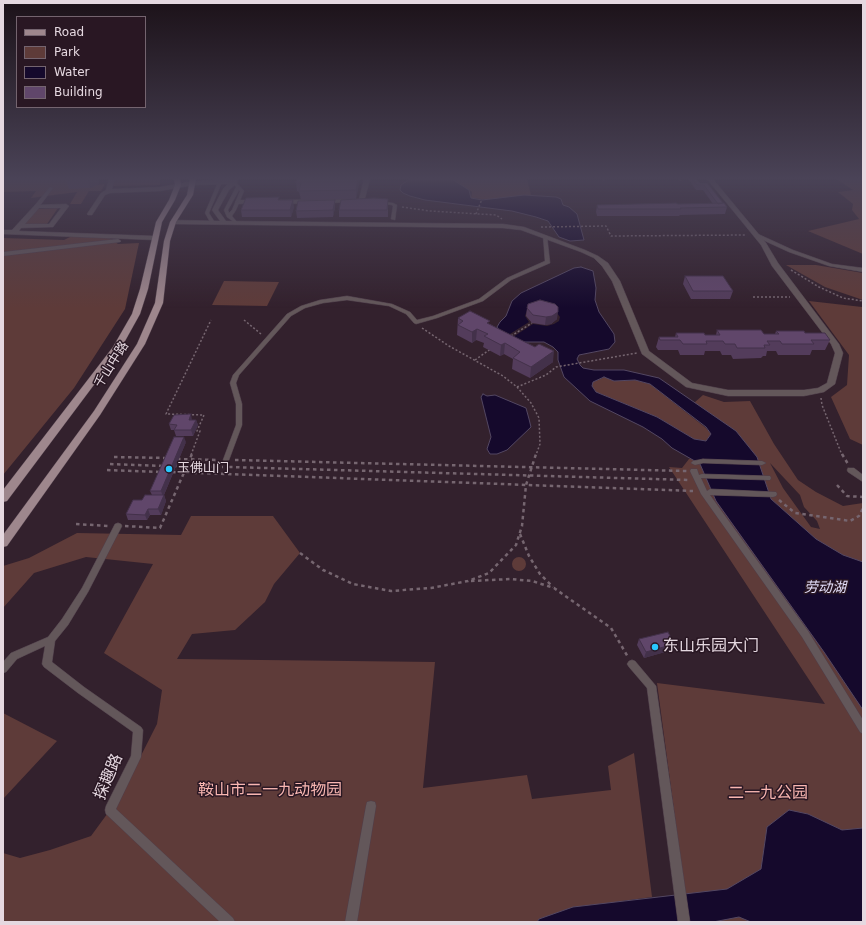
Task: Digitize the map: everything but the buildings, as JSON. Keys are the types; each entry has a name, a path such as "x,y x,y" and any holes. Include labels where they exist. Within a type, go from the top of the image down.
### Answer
{"main road":[{"name":"千山中路","path":"3,498 117,348 136,314 144,290 159,222"},
{"name":"千山中路","path":"3,543 97,413 141,344 159,303 167,241 173,222"}],"street":[{"path":"14,232 22,222"},
{"path":"19,226 51,226 54,222"},
{"path":"246,222 503,226 522,228 596,257 605,265 616,281 645,352 689,385 706,390 728,393 804,393 821,390 831,384 838,353 835,344 775,264 764,244 746,222"},
{"path":"3,232 155,238"},
{"path":"3,254 102,244 139,238"}],"lane":[{"path":"756,235 804,256 831,265 863,270"},
{"path":"226,460 240,424 239,404 233,383 236,375 289,315 303,307 328,300 347,298 390,304 408,313 416,322 481,300 509,280 548,262 545,236"},
{"path":"762,463 703,461 695,467 707,492 805,634 863,729"},
{"path":"851,470 863,479"},
{"path":"700,478 768,478"},
{"path":"707,492 773,494"},
{"path":"3,669 14,656 51,640 65,622 85,590 118,526"},
{"name":"探趣路","path":"51,640 47,664 138,730 136,757 110,810 229,922"},
{"path":"632,664 651,686 684,922"},
{"path":"351,922 371,806"}],"path":[{"path":"548,227 606,226 611,236 756,235"},
{"path":"775,264 788,268 819,287 843,298 863,301"},
{"path":"753,298 799,297"},
{"path":"76,524 160,528 190,459 200,431 197,431 204,414 166,414 211,320"},
{"path":"244,320 267,339"},
{"path":"416,322 449,346 502,376 516,387 531,403 539,418 540,444 526,485 520,534 516,545 489,573 468,581"},
{"path":"507,338 532,323"},
{"path":"475,360 494,347"},
{"path":"516,387 546,375 556,367 645,352"},
{"path":"821,390 822,405 839,450 851,470"},
{"path":"114,457 533,467 695,467"},
{"path":"110,464 530,476 700,478"},
{"path":"107,470 707,492"},
{"path":"837,485 847,496 863,497"},
{"path":"773,494 795,513 850,520 859,516 863,508"},
{"path":"520,534 528,556 540,574 554,588 611,628 632,664"},
{"path":"300,553 324,570 354,584 392,591 430,588 468,581 510,579 532,581 554,588"}],"green space":[{"path":"26,222 48,222 47,224 24,225"},
{"path":"846,222 863,222 863,254 808,231"},
{"path":"72,236 108,237 118,244 139,243 125,309 74,388 3,475 3,238 64,240"},
{"path":"786,265 816,265 863,273 863,300 825,287"},
{"path":"224,281 279,282 267,306 212,305"},
{"path":"809,301 862,307 863,304 863,445 850,439 831,397 847,385 849,355"},
{"path":"605,377 614,381 635,380 650,384 706,428 711,434 706,441 694,439 657,417 596,392 592,386 593,382"},
{"name":"二一九公园","path":"703,395 724,402 750,401 774,444 798,480 816,492 843,506 863,503 863,922 689,922 657,683 825,704 669,467 682,468 689,459 747,445 694,403","holes":["770,463 800,495 804,507 817,521 820,529 811,527 783,488"]},
{"name":"鞍山市二一九动物园","path":"191,516 273,516 300,553 274,584 265,602 235,630 192,634 177,659 435,662 423,788 527,775 532,799 611,790 608,766 634,753 652,897 622,901 539,919 537,922 3,922 3,853 20,858 50,850 91,836 121,795 157,724 162,690 104,653 153,564 86,557 34,573 3,608 3,566 29,558 77,533 181,535"},
{"path":"516,557 522,557 526,561 526,567 522,571 516,571 512,567 512,561"},
{"path":"3,713 57,741 3,799"}],"water":[{"path":"549,222 579,222 584,240 570,241 559,237"},
{"name":"劳动湖","path":"581,267 593,271 596,288 595,300 599,312 614,334 615,342 609,349 579,355 577,359 580,365 583,368 594,370 624,370 659,378 736,431 757,457 771,499 816,539 843,555 863,562 863,710 824,652 716,501 700,464 672,448 662,439 643,427 590,401 564,377 558,360 558,352 553,347 544,342 519,342 500,331 497,327 506,316 512,301 521,293 574,268","holes":["604,377 614,381 635,380 650,384 706,427 711,434 706,441 694,439 657,417 596,392 592,386 593,382"]},
{"path":"483,394 487,396 495,395 526,408 531,427 507,450 497,454 490,454 487,449 491,437 481,397"},
{"path":"789,810 808,814 842,830 863,828 863,922 751,922 739,917 713,922 537,922 539,919 573,907 727,889 761,869 767,827"}],"pier":[{"path":"527,310 557,313 560,317 559,321 547,326 533,324 513,337 505,337 529,322 525,316"}],"place":[{"name":"玉佛山门","path":"169,469"},
{"name":"东山乐园大门","path":"655,647"}]}
